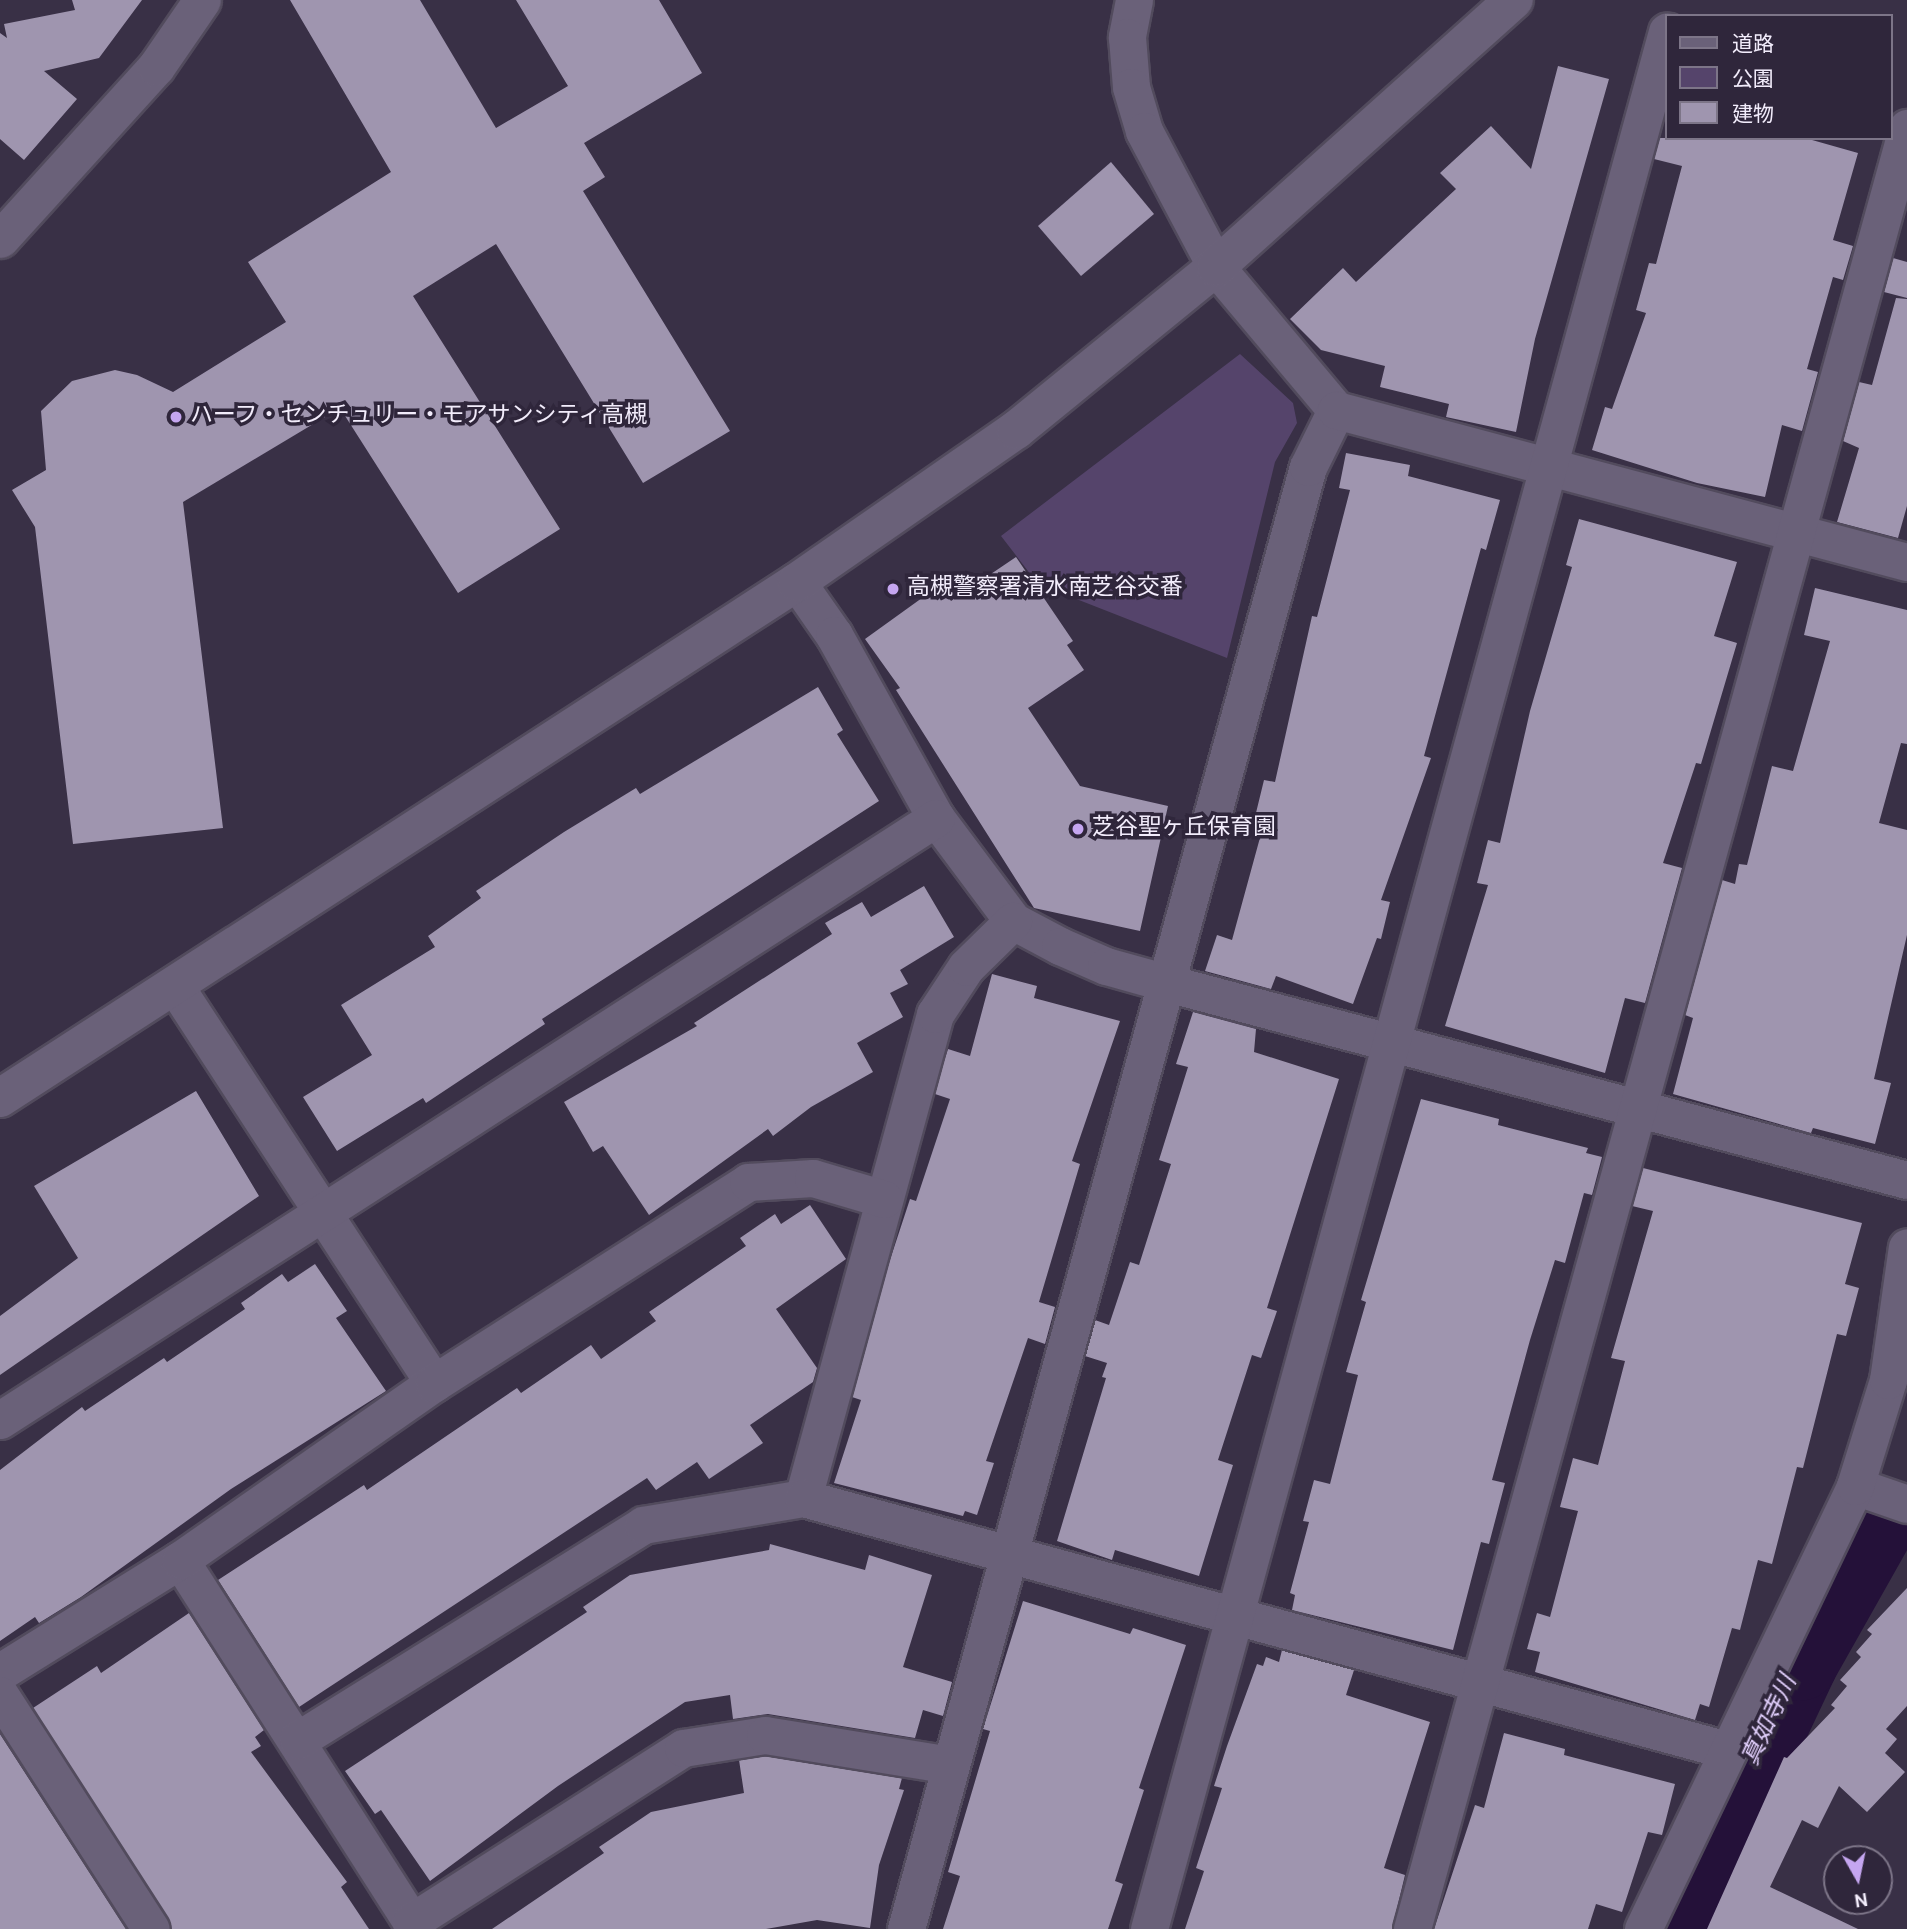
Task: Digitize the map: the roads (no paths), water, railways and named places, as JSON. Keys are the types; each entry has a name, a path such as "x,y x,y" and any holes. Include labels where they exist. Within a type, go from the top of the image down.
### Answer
{"street":[{"path":"0,239 156,67 202,0"},
{"path":"1134,0 1128,50 1131,87 1144,131 1216,267 1336,411 1907,562"},
{"path":"0,1098 797,582 1016,430 1216,267 1514,0"},
{"path":"1149,1929 1666,35"},
{"path":"1412,1929 1907,128"},
{"path":"906,1929 1308,467 1336,411"},
{"path":"797,582 834,635 936,818 1013,920 1106,966 1637,1111 1907,1180"},
{"path":"0,1420 936,818"},
{"path":"803,1498 935,1014 966,967 1013,920"},
{"path":"175,986 324,1210 434,1383"},
{"path":"0,1672 180,1560 434,1383 748,1182 813,1178 884,1199"},
{"path":"1643,1929 1855,1486 1888,1380 1907,1247"},
{"path":"1855,1486 1907,1504"},
{"path":"298,1740 643,1525 803,1498 1727,1749"},
{"path":"180,1560 298,1740 413,1925 683,1748 765,1735 951,1765"},
{"path":"0,1695 151,1929"}],"waterway":[{"name":"真如寺川","path":"1673,1929 1799,1662 1880,1518"}],"place":[{"name":"ハーフ・センチュリー・モアサンシティ高槻","path":"176,417"},
{"name":"高槻警察署清水南芝谷交番","path":"893,589"},
{"name":"芝谷聖ヶ丘保育園","path":"1078,829"}]}
